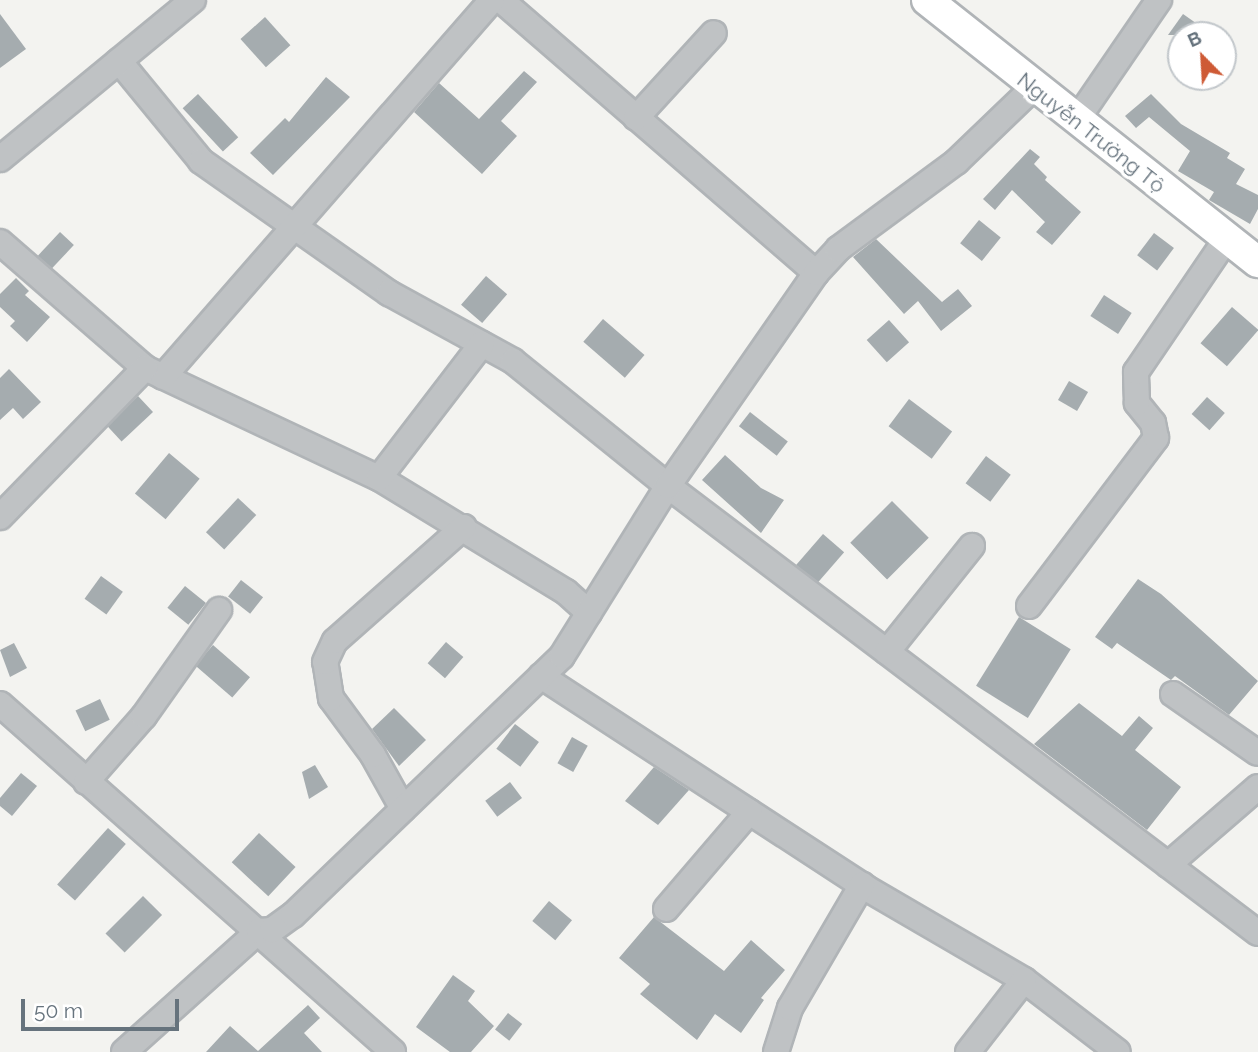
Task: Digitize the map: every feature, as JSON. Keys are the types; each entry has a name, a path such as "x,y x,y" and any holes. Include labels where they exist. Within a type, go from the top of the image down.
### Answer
{"main road":[{"name":"Nguyễn Trường Tộ","path":"927,0 1032,88 1258,262"}],"street":[{"path":"0,159 193,0"},
{"path":"2,512 154,372 296,228 350,158 492,0"},
{"path":"500,0 816,273"},
{"path":"1076,121 1159,0"},
{"path":"636,118 714,33"},
{"path":"119,61 201,160 389,293 513,361 668,486 1258,933"},
{"path":"124,1052 259,931 272,930 293,915 562,656 668,486 816,273 838,249 956,162 1032,88"},
{"path":"1029,606 1156,438 1153,423 1137,403 1136,372 1227,238"},
{"path":"0,242 154,372 379,478 464,527 566,592 589,613"},
{"path":"379,478 482,344"},
{"path":"403,809 373,755 331,698 325,662 335,640 464,527"},
{"path":"887,652 972,546"},
{"path":"86,782 144,716 219,610"},
{"path":"541,676 862,885 1024,980 1118,1052"},
{"path":"1173,694 1258,753"},
{"path":"0,704 393,1052"},
{"path":"1168,865 1258,787"},
{"path":"666,909 749,812"},
{"path":"776,1052 790,1008 862,885"},
{"path":"968,1052 1024,980"}],"building":[{"path":"0,14 26,49 0,68"},
{"path":"1183,14 1193,21 1178,21"},
{"path":"265,17 290,45 266,67 240,39"},
{"path":"524,71 537,82 501,121 517,136 482,174 414,112 439,83 479,119"},
{"path":"326,77 350,97 273,175 250,153 285,118 289,122"},
{"path":"198,94 238,137 223,151 183,108"},
{"path":"1151,94 1181,124 1230,153 1227,158 1245,169 1236,184 1258,195 1258,209 1250,224 1209,200 1214,192 1178,171 1190,151 1149,117 1136,128 1125,116"},
{"path":"1030,149 1040,157 1034,164 1047,177 1045,180 1081,212 1052,245 1036,232 1045,222 1012,190 995,210 983,199"},
{"path":"979,220 1001,238 982,261 960,243"},
{"path":"60,232 74,245 51,269 37,256"},
{"path":"1154,233 1174,248 1157,270 1137,255"},
{"path":"876,239 942,302 958,289 972,306 941,331 918,301 904,314 853,257"},
{"path":"486,276 507,294 482,323 461,305"},
{"path":"16,278 29,291 25,295 50,317 27,342 10,326 15,321 0,307 0,294"},
{"path":"1104,295 1132,313 1118,334 1090,316"},
{"path":"1232,307 1258,330 1227,366 1201,343"},
{"path":"603,319 645,355 625,378 583,342"},
{"path":"889,320 909,342 887,362 867,340"},
{"path":"9,369 41,402 23,419 13,408 0,420 0,378"},
{"path":"1069,381 1088,392 1077,411 1058,400"},
{"path":"138,396 153,412 122,441 107,425"},
{"path":"1207,397 1225,413 1209,430 1192,414"},
{"path":"909,399 952,431 932,459 889,426"},
{"path":"750,412 788,442 777,456 739,426"},
{"path":"169,453 200,479 166,519 135,494"},
{"path":"725,455 761,488 784,500 761,533 702,480"},
{"path":"986,456 1011,475 990,502 966,483"},
{"path":"238,498 256,515 224,549 206,532"},
{"path":"892,501 929,538 887,579 850,543"},
{"path":"823,534 844,552 817,583 796,565"},
{"path":"101,576 123,592 106,615 85,599"},
{"path":"1138,579 1161,594 1258,681 1229,715 1175,676 1171,680 1117,643 1112,649 1095,637"},
{"path":"241,580 263,597 250,614 228,597"},
{"path":"185,586 206,603 188,625 167,608"},
{"path":"1019,617 1071,649 1028,718 976,686"},
{"path":"446,642 463,657 445,678 428,663"},
{"path":"14,643 27,668 10,677 0,650"},
{"path":"213,645 250,677 232,698 195,665"},
{"path":"100,699 110,720 85,731 76,710"},
{"path":"1079,703 1122,736 1139,716 1153,728 1135,750 1181,787 1147,830 1034,744"},
{"path":"394,708 426,740 399,766 372,729"},
{"path":"515,724 539,742 520,767 496,749"},
{"path":"572,737 588,746 573,772 557,763"},
{"path":"315,765 328,787 309,799 302,772"},
{"path":"654,767 689,790 658,825 625,801"},
{"path":"21,773 37,786 12,816 0,806 0,798"},
{"path":"510,782 522,798 497,817 485,801"},
{"path":"108,828 126,844 75,901 57,884"},
{"path":"259,833 296,867 268,896 232,862"},
{"path":"143,896 162,915 125,953 106,933"},
{"path":"549,901 572,920 555,940 532,921"},
{"path":"654,917 724,971 751,940 785,970 761,998 764,1000 741,1033 715,1014 697,1040 640,994 650,984 619,958"},
{"path":"453,975 475,991 468,1001 494,1026 471,1052 450,1052 416,1027"},
{"path":"308,1005 320,1018 304,1033 322,1052 206,1052 230,1026 258,1051"},
{"path":"508,1013 522,1024 509,1041 495,1030"}]}
